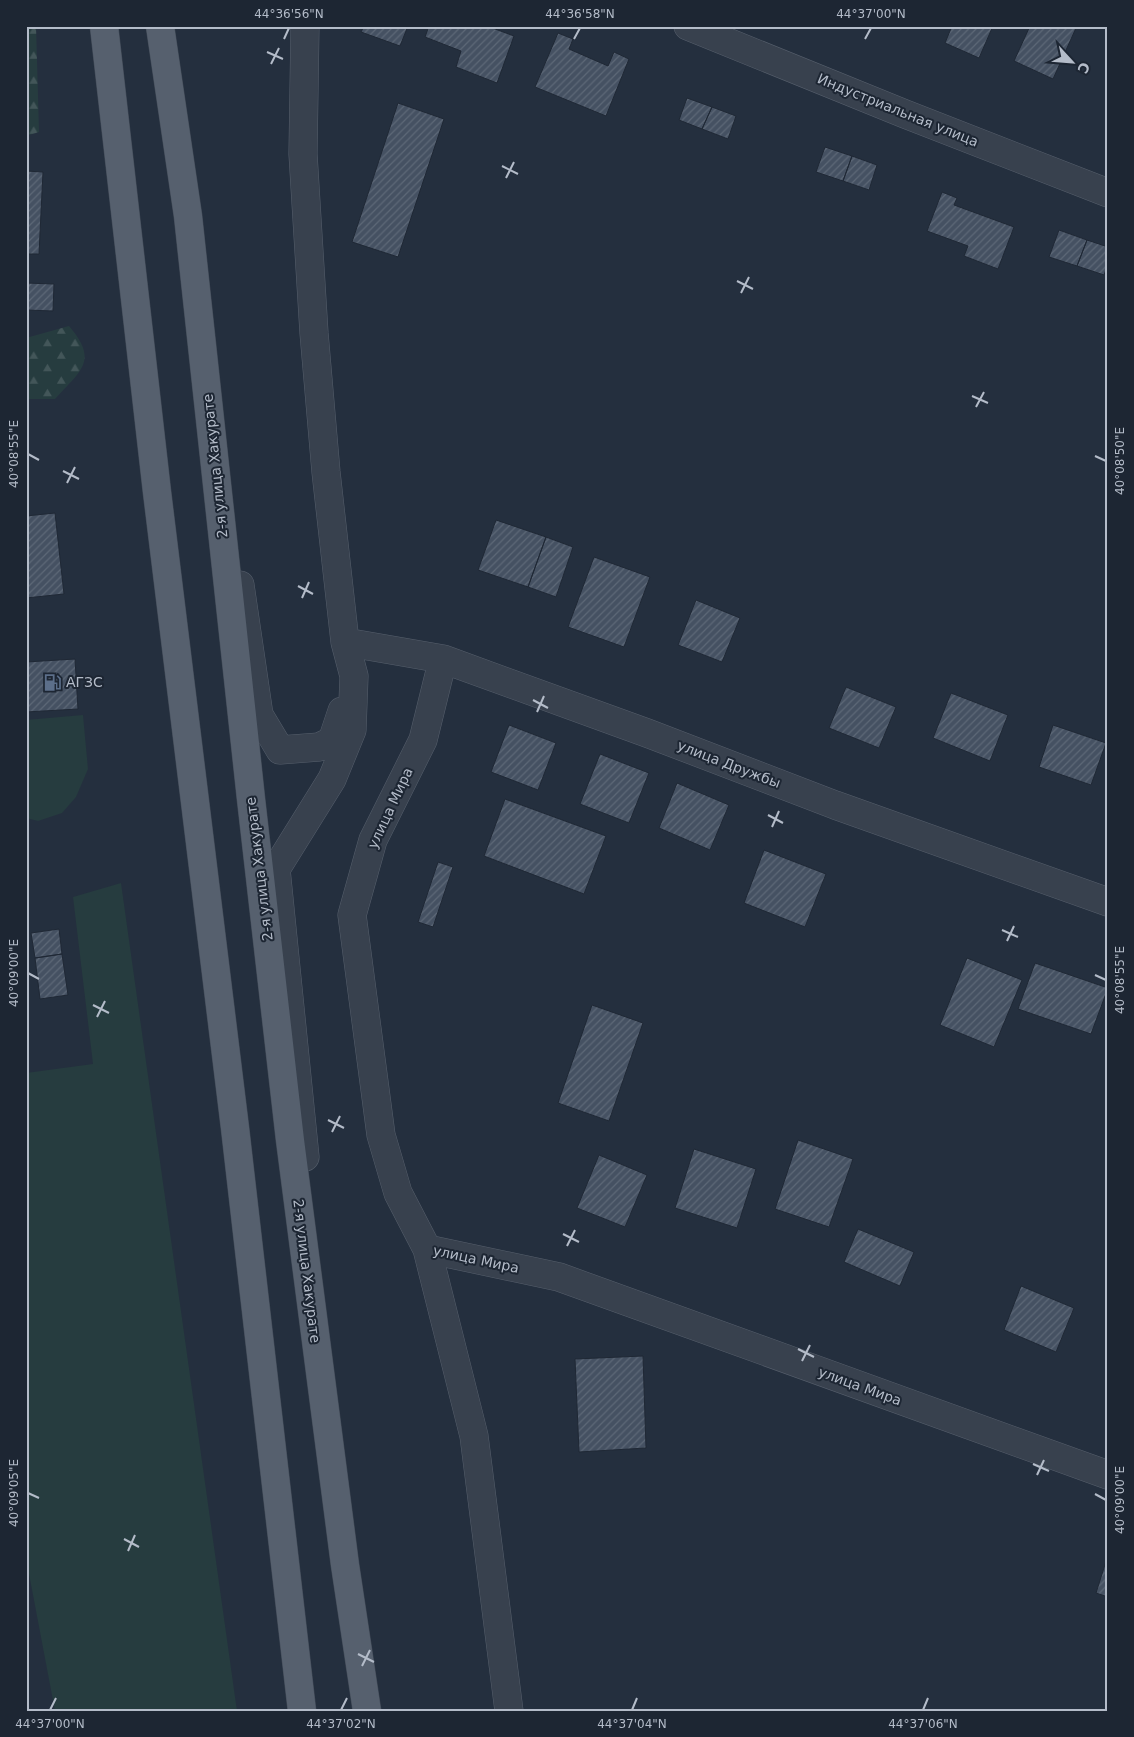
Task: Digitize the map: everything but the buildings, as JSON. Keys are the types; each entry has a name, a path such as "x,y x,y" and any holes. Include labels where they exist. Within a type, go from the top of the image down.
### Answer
{"main road":[{"path":"104,26 158,502 234,1119 302,1711"},
{"name":"2-я улица Хакурате","path":"160,26 188,216 250,799 290,1140 345,1565 366,1711"}],"street":[{"path":"305,26 303,154 314,333 326,472 345,642 354,676 352,730 332,779 276,869 338,1478 345,1565"},
{"name":"Индустриальная улица","path":"688,26 905,114 1108,193"},
{"path":"206,382 213,394 259,715 280,750 318,747 332,741 354,676"},
{"name":"улица Дружбы","path":"345,642 443,660 647,733 835,806 1108,902"},
{"name":"улица Мира","path":"443,660 423,740 373,840 352,915 381,1134 398,1193 427,1249 559,1277 1108,1475"},
{"path":"427,1249 474,1436 509,1711"}],"green space":[{"path":"26,26 36,26 39,132 26,136"},
{"path":"69,326 78,338 85,357 79,372 55,399 26,399 26,338"},
{"path":"83,715 88,769 76,797 62,813 38,821 26,818 26,720"},
{"path":"121,883 237,1711 55,1711 26,1558 26,1073 93,1064 73,897"}],"place":[{"name":"АГЗС","path":"52,682"}]}
